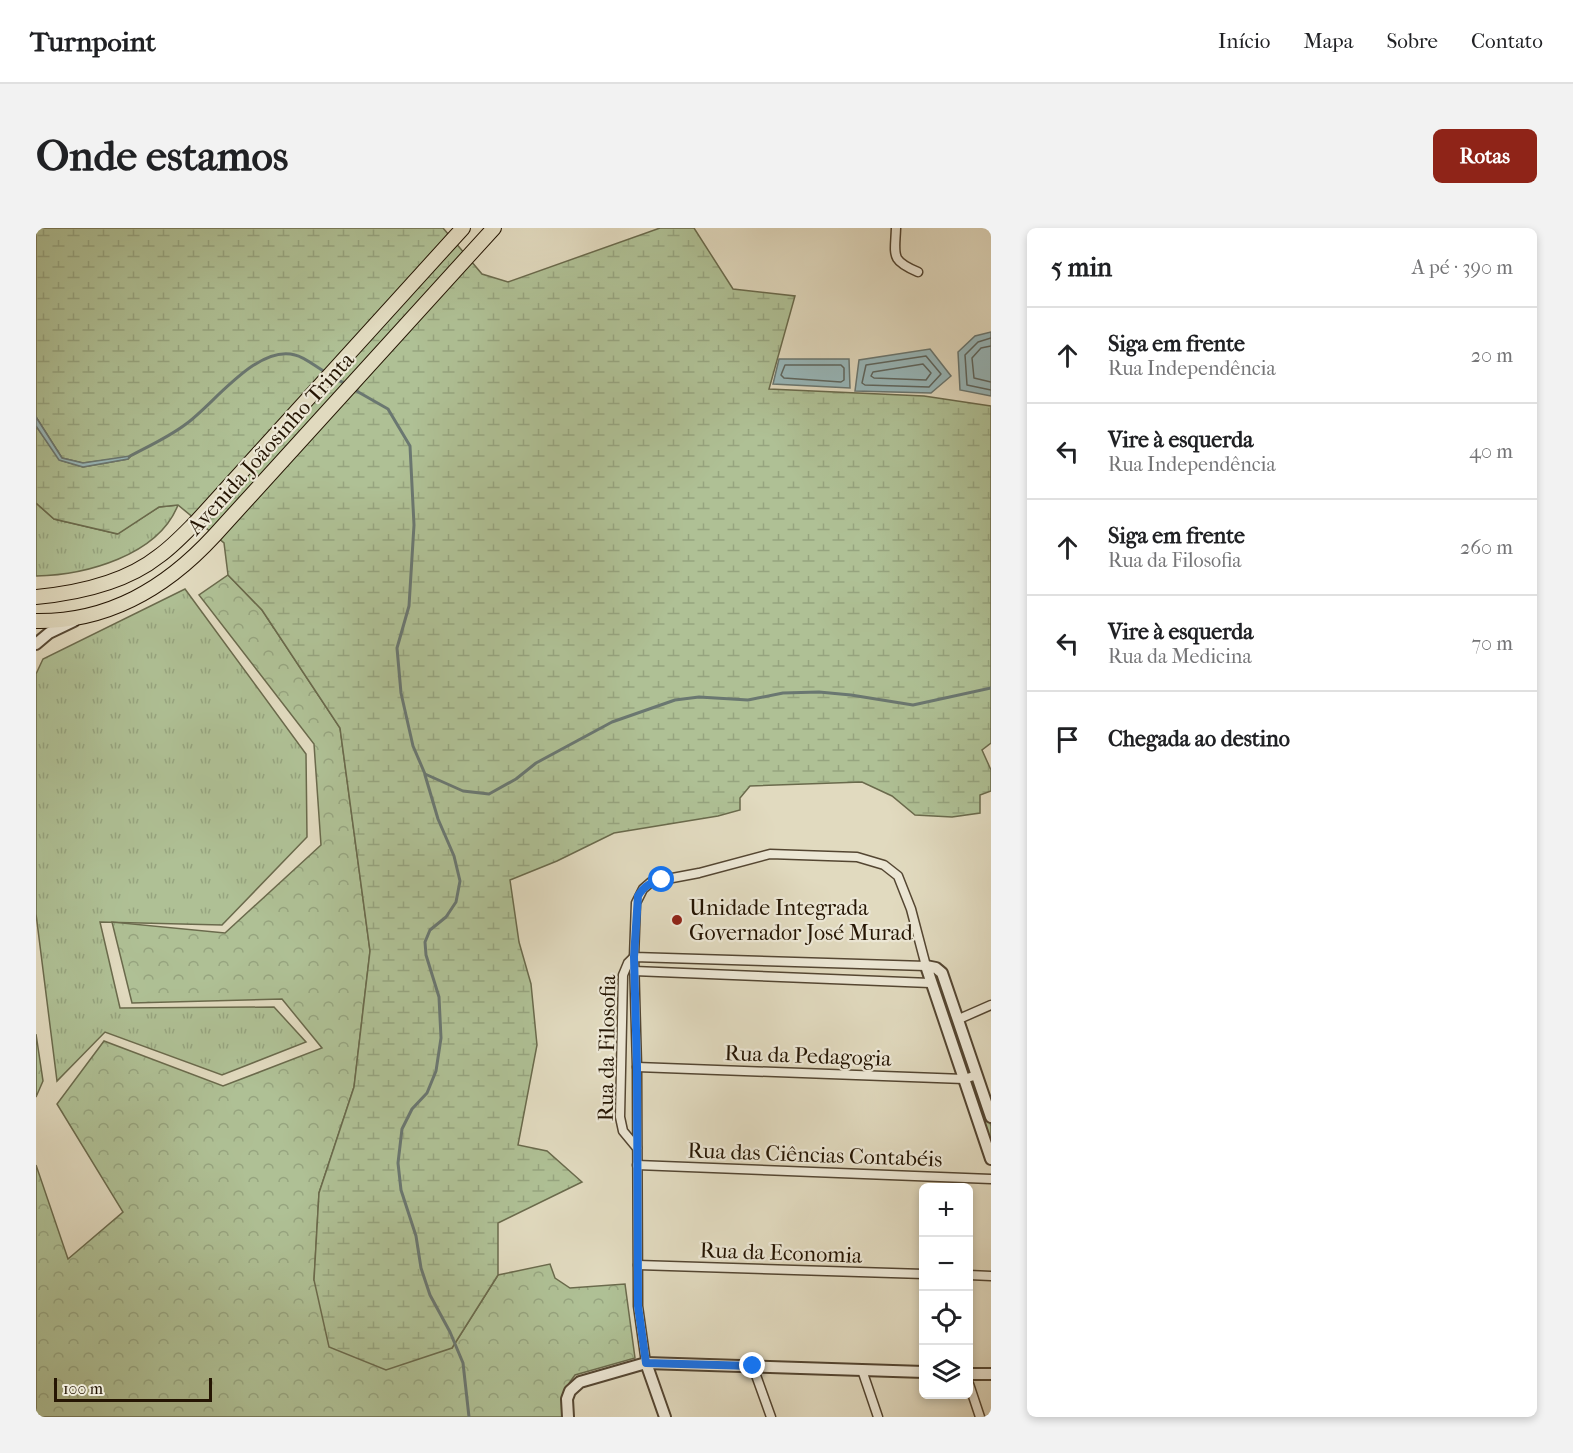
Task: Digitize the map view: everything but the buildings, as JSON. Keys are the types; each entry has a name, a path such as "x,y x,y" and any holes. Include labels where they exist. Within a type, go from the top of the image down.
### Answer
{"main road":[{"name":"Avenida Joãosinho Trinta","path":"36,621 78,619 112,608 154,588 181,570 494,228"},
{"name":"Avenida Joãosinho Trinta","path":"36,597 88,589 139,569 158,557 197,521 461,230"}],"street":[{"path":"896,228 896,258 901,265 918,272"},
{"path":"36,644 49,633 78,619"},
{"path":"991,1117 942,973 936,968 926,966 634,957 636,903 643,889 651,882 699,873 770,854 857,857 884,865 895,872 911,909 926,966 930,983 991,1159"},
{"name":"Rua da Filosofia","path":"634,957 638,1306 646,1363 665,1417"},
{"name":"Rua da Filosofia","path":"634,957 628,963 623,975 620,1117 623,1131 637,1148"},
{"path":"634,971 930,983"},
{"path":"958,1019 991,1005"},
{"name":"Rua da Pedagogia","path":"637,1067 964,1079 977,1075"},
{"name":"Rua das Ciências Contabéis","path":"637,1165 991,1179"},
{"name":"Rua da Economia","path":"638,1265 919,1274"},
{"path":"973,1275 991,1276"},
{"path":"568,1417 567,1399 570,1391 579,1382 646,1363 919,1372"},
{"path":"753,1366 771,1417"},
{"path":"862,1370 878,1417"},
{"path":"973,1374 991,1374"},
{"path":"973,1396 980,1417"}],"green space":[{"path":"36,228 443,228 482,274 508,282 660,228 694,228 733,289 795,296 769,389 924,396 991,406 991,743 982,750 991,770 991,791 980,795 980,813 952,817 915,815 892,796 862,782 750,786 740,798 740,810 718,816 614,833 557,861 510,880 519,942 531,984 537,1045 518,1145 547,1151 582,1182 498,1223 498,1275 452,1348 386,1370 329,1347 314,1280 319,1193 354,1087 370,951 340,728 262,610 228,575 224,543 178,505 159,507 118,534 54,519 36,503 36,426 60,460 83,467 130,457 83,463 62,458 36,417"},
{"path":"36,503 54,519 117,534 159,507 178,505 168,523 137,550 97,567 76,572 36,576"},
{"path":"228,575 262,610 340,728 370,951 354,1087 319,1193 314,1280 452,1348 498,1275 550,1264 555,1278 570,1288 625,1284 635,1358 575,1375 564,1394 563,1417 36,1417 36,1165 68,1259 123,1212 57,1104 104,1041 223,1086 322,1048 282,999 132,1003 112,922 225,933 321,845 314,744 199,595"},
{"path":"185,589 306,754 307,837 222,925 100,922 120,1008 274,1007 306,1042 222,1075 105,1032 57,1081 36,914 36,674 43,659"},
{"path":"939,990 945,990 991,1126 991,1144"},
{"path":"36,1034 43,1081 36,1097"}],"water":[{"path":"991,332 991,396 960,390 958,352 975,336"},
{"path":"930,349 951,376 931,393 855,391 859,360"},
{"path":"779,359 849,359 850,388 773,384"},
{"path":"36,417 62,458 83,463 130,456 128,459 83,467 59,460 36,426"}],"waterway":[{"path":"130,456 179,429 236,378 266,358 281,354 295,355 327,373"},
{"path":"332,376 347,385"},
{"path":"353,389 388,409 410,446 414,525 409,606 397,648 401,693 413,746 425,774 463,791 489,794 516,779 536,763 612,722 675,700 699,697 748,700 783,693 819,692 913,705 991,688"},
{"path":"425,775 438,819 454,856 460,881 456,902 446,917 430,930 425,942 426,955 439,997 441,1038 436,1071 427,1093 412,1109 402,1129 398,1163 401,1190 416,1236 421,1268 430,1295 450,1332 463,1363 469,1417"}],"place":[{"name":"Unidade Integrada Governador José Murad","path":"677,920"}],"route":[{"path":"662,880 651,882 638,896 634,957 638,1306 646,1363 753,1366"}]}
